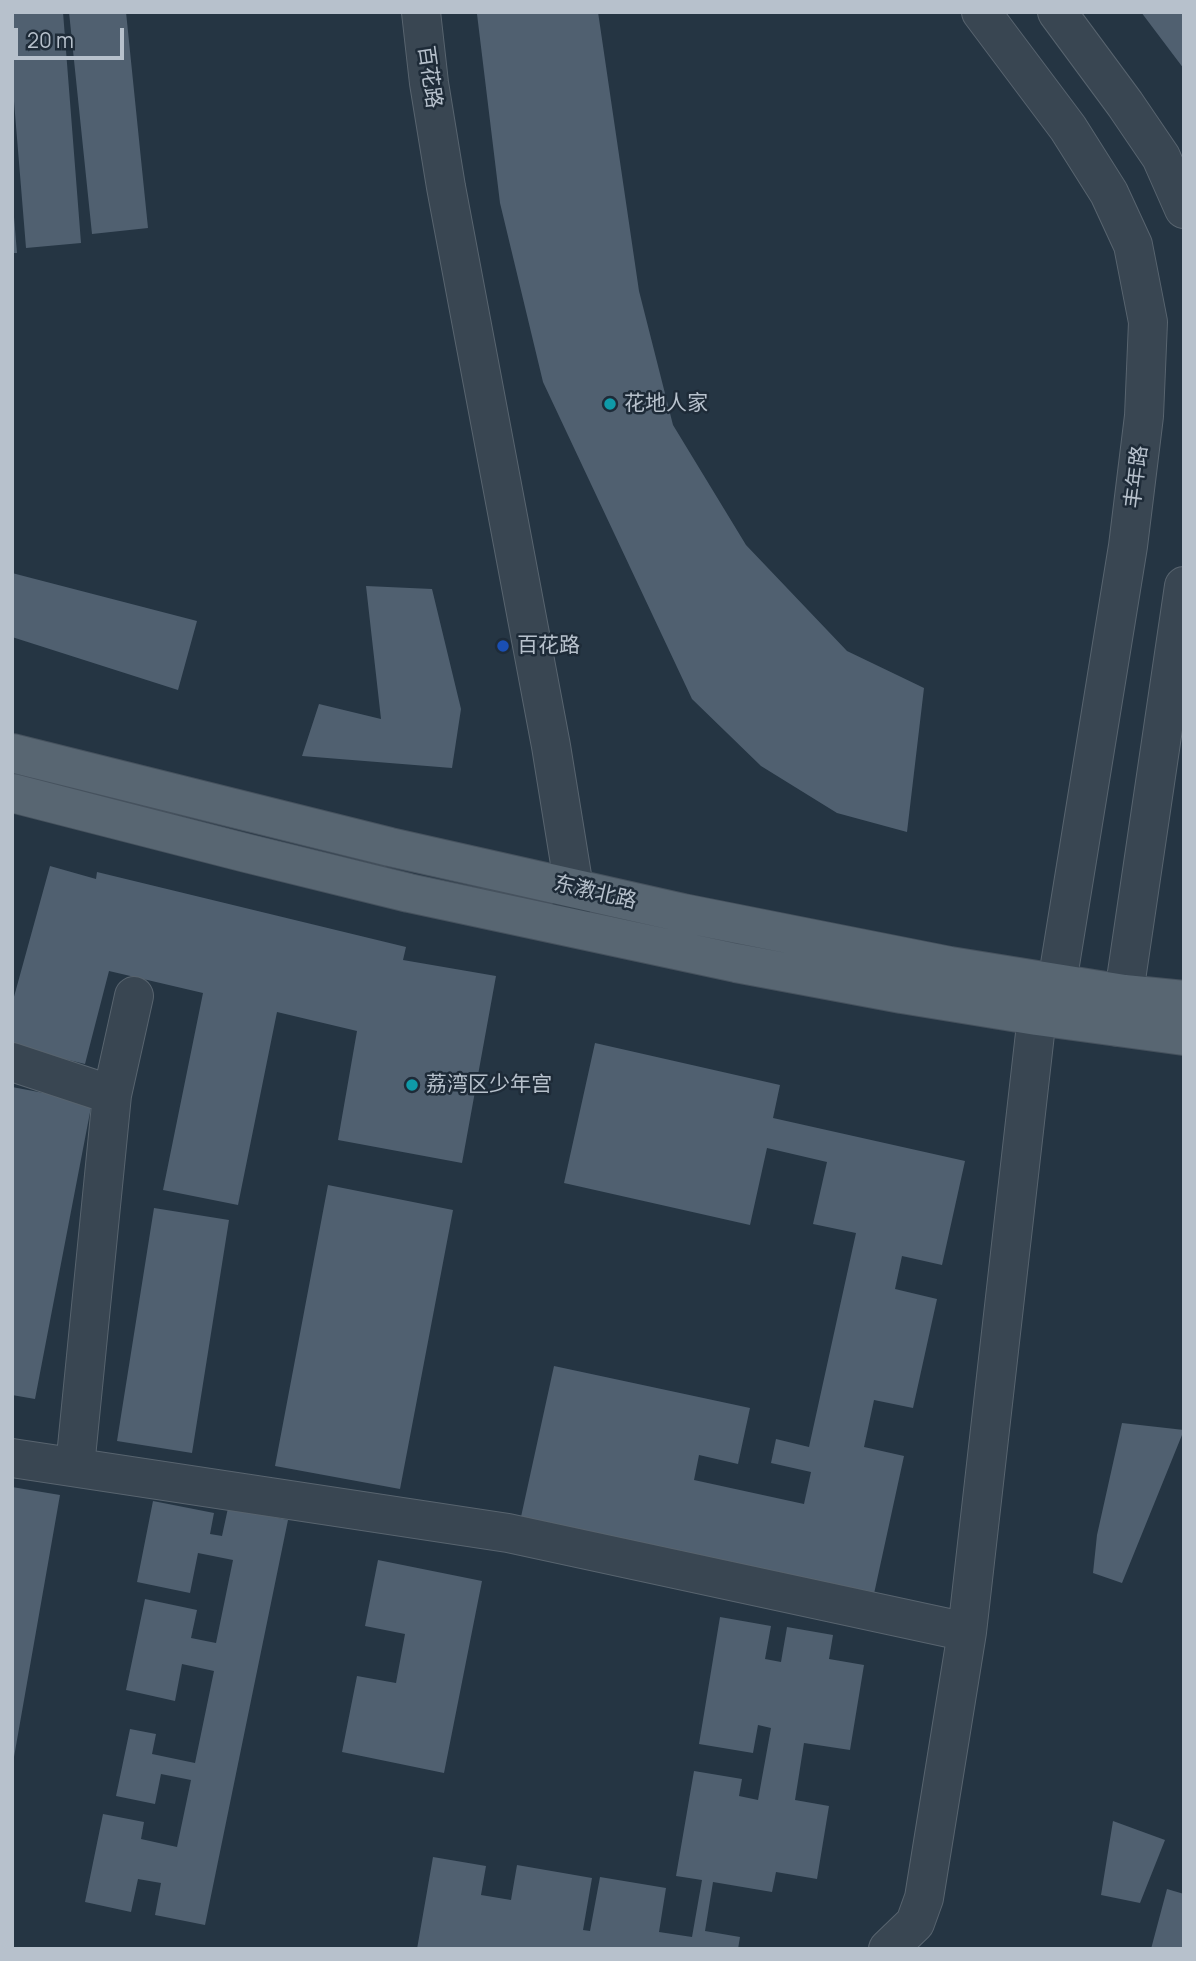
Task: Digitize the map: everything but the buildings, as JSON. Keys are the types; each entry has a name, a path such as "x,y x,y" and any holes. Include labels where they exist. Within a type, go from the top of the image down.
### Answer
{"main road":[{"name":"东漖北路","path":"12,753 390,847 683,913 950,966 1057,983 1184,1036"},
{"name":"东漖北路","path":"12,793 382,886 762,968 902,994 1037,1016 1122,1011 1184,1000"}],"street":[{"name":"百花路","path":"421,12 429,83 446,187 551,746 573,888 569,927"},
{"name":"丰年路","path":"981,12 1068,128 1109,193 1133,245 1148,322 1144,416 1128,545 1057,983"},
{"path":"1056,12 1125,103 1161,157 1184,209"},
{"path":"1122,1011 1184,586"},
{"path":"888,1949 915,1923 924,1898 967,1633 1037,1016 1057,983"},
{"path":"75,1467 112,1095 134,996"},
{"path":"12,1062 112,1095"},
{"path":"12,1458 508,1533 967,1633"}],"place":[{"name":"花地人家","path":"610,404"},
{"name":"百花路","path":"503,646"},
{"name":"荔湾区少年宫","path":"412,1085"}]}
